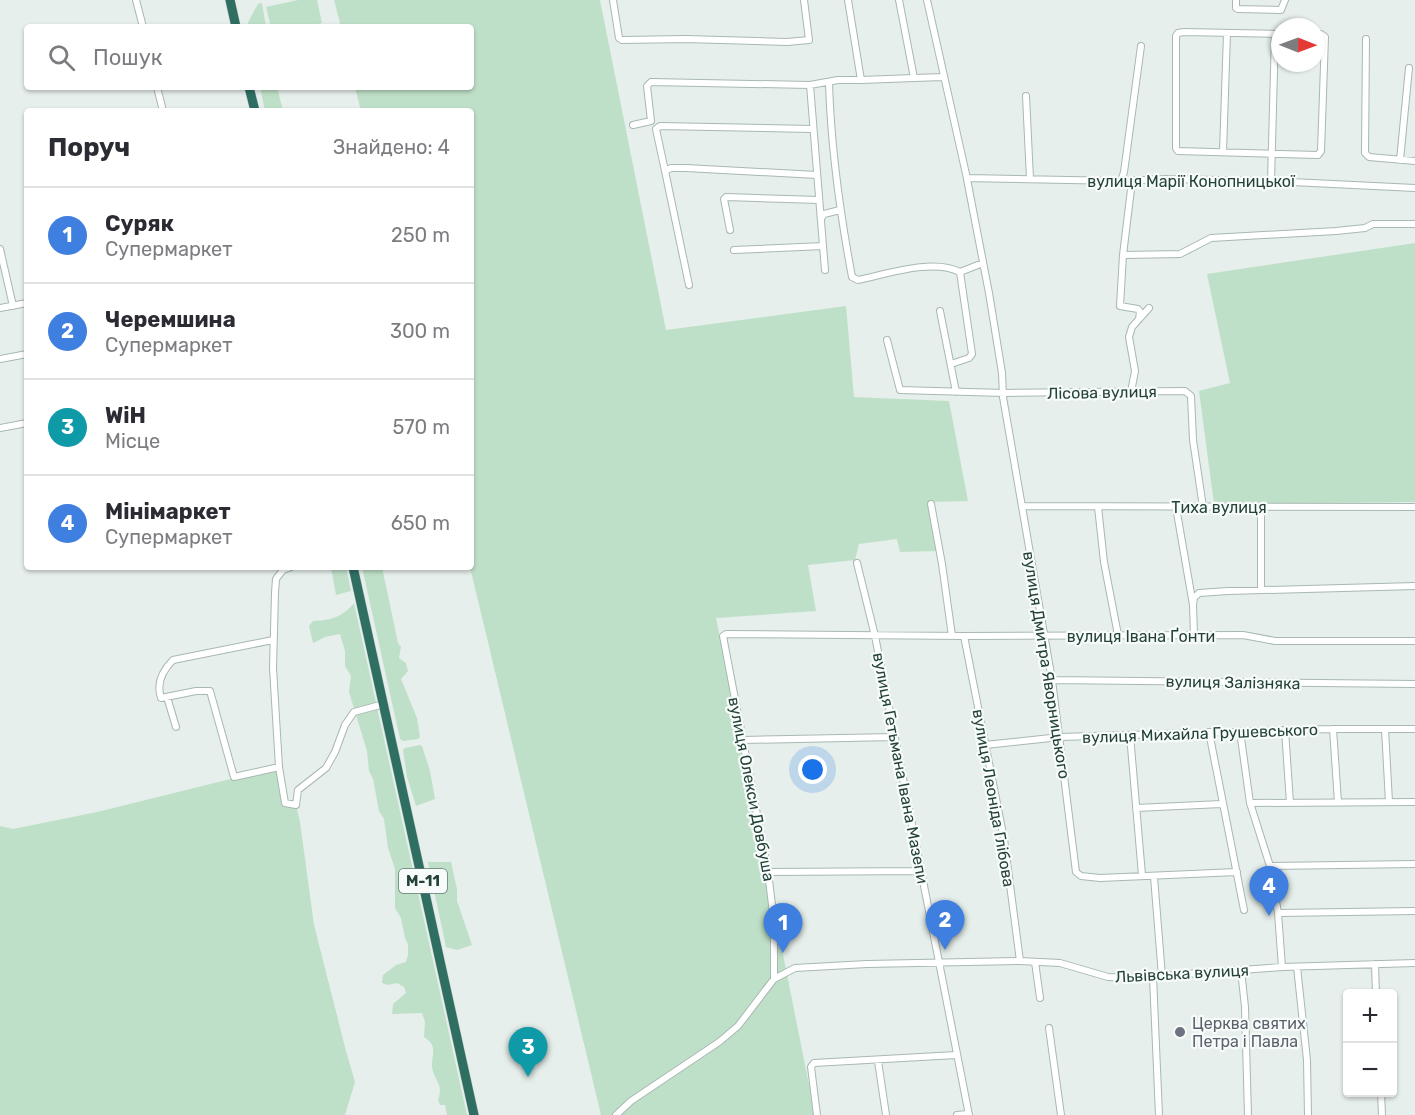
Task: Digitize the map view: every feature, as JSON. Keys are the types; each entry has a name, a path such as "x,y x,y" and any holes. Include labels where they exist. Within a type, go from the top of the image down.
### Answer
{"highway":[{"path":"230,0 235,24"},
{"path":"250,90 254,108"},
{"name":"М-11","path":"354,570 474,1115"}],"street":[{"path":"136,0 142,24"},
{"path":"613,0 619,38 622,40 787,42 808,40 804,0"},
{"path":"848,0 861,80"},
{"path":"899,0 914,78"},
{"name":"вулиця Дмитра Яворницького","path":"927,0 967,178 983,263 1052,680 1076,872 1081,876 1100,878 1143,875"},
{"path":"1236,0 1238,9 1281,10 1285,0"},
{"path":"1271,34 1184,32 1176,36 1176,148 1178,151 1318,155 1320,153 1323,72"},
{"path":"1223,152 1227,33"},
{"path":"1366,39 1365,152 1369,157 1415,161"},
{"path":"1121,181 1141,46"},
{"path":"1401,160 1409,68"},
{"path":"1271,181 1276,72"},
{"path":"633,125 651,121 647,86 651,82 810,85 838,80 943,77"},
{"path":"829,83 831,131 840,210 852,277 855,280 933,266 947,267 960,272 983,263"},
{"path":"810,85 825,270"},
{"path":"158,90 162,108"},
{"path":"1026,96 1030,179"},
{"path":"689,285 656,129 660,126 813,129"},
{"path":"665,171 671,168 686,168 817,175"},
{"name":"вулиця Марії Конопницької","path":"967,178 1271,181 1415,188"},
{"path":"1132,181 1123,255 1120,306 1138,309 1139,319"},
{"path":"730,230 724,199 726,197 819,200"},
{"path":"822,217 824,214 840,210"},
{"path":"1123,255 1180,254 1211,238 1336,231 1365,228 1373,224 1415,224"},
{"path":"734,250 823,246"},
{"path":"0,249 13,306"},
{"path":"951,364 969,358 972,354 960,272"},
{"path":"0,308 24,304"},
{"path":"1131,392 1135,371 1129,337 1132,327 1149,308"},
{"path":"940,311 956,392"},
{"name":"Лісова вулиця","path":"887,340 900,390 956,392 1185,391 1191,396 1193,440 1203,507"},
{"path":"0,359 24,355"},
{"path":"0,428 24,424"},
{"path":"931,504 952,636"},
{"name":"Тиха вулиця","path":"1023,506 1415,507"},
{"path":"1261,506 1261,589"},
{"path":"1098,507 1104,561 1118,635"},
{"path":"1176,507 1193,605 1194,635"},
{"name":"вулиця Гетьмана Івана Мазепи","path":"857,564 875,636 968,1115"},
{"path":"283,570 276,579 273,640 279,767 285,803 296,805 298,790 326,768 345,725 354,712 384,704"},
{"path":"1193,605 1194,598 1199,593 1261,589 1415,586"},
{"name":"вулиця Івана Ґонти","path":"723,636 726,634 1194,635 1249,636 1275,640 1415,641"},
{"name":"вулиця Олекси Довбуша","path":"723,636 768,872 774,921 774,979"},
{"name":"вулиця Леоніда Глібова","path":"964,636 1004,839 1020,961"},
{"path":"273,640 173,660 166,667 160,679 159,694 160,698 167,698 196,691 210,691 234,777 279,767"},
{"name":"вулиця Залізняка","path":"1052,680 1415,684"},
{"path":"167,698 176,727"},
{"path":"1333,729 1338,802"},
{"path":"1385,729 1389,802"},
{"name":"вулиця Михайла Грушевського","path":"985,745 1060,737 1240,731 1415,729"},
{"path":"1285,730 1290,802"},
{"path":"1240,731 1250,803 1270,866 1278,913 1282,967"},
{"path":"1209,732 1221,804 1244,910"},
{"path":"1130,735 1143,875 1154,877 1237,872"},
{"path":"743,740 895,737"},
{"path":"1250,803 1415,802"},
{"path":"1136,808 1221,804"},
{"path":"1270,866 1415,864"},
{"path":"768,872 922,871"},
{"path":"1154,877 1162,976"},
{"path":"1278,913 1415,911"},
{"name":"Львівська вулиця","path":"774,979 785,972 809,966 940,962 1060,963 1108,977 1162,976 1298,966 1415,963"},
{"path":"1035,962 1040,998"},
{"path":"1375,964 1377,989"},
{"path":"1298,966 1307,1060 1308,1115"},
{"path":"1241,970 1245,1007 1248,1115"},
{"path":"1153,976 1159,1115"},
{"path":"616,1115 631,1101 719,1042 738,1026 774,979"},
{"path":"1049,1028 1062,1115"},
{"path":"817,1115 811,1067 814,1063 956,1056"},
{"path":"878,1061 886,1115"},
{"path":"1381,1097 1382,1115"},
{"path":"957,1115 968,1115"}],"green space":[{"path":"298,0 317,0 322,23 270,24 266,7"},
{"path":"334,0 600,0 666,330 846,306 854,397 949,401 968,501 928,502 937,551 900,552 897,539 859,544 855,560 808,565 816,611 716,618 815,1115 601,1115 471,570 474,570 474,108 360,108 356,90 474,90 474,24 340,24"},
{"path":"262,3 266,24 248,24 248,22 258,4"},
{"path":"261,90 278,90 282,108 264,108"},
{"path":"1415,243 1415,502 1214,504 1199,391 1230,383 1207,274"},
{"path":"332,570 347,570 351,591 336,595"},
{"path":"363,570 383,570 398,643 401,647 399,658 406,663 408,671 401,679 417,718 420,737 403,741 400,739"},
{"path":"354,603 467,1115 447,1115 445,1105 440,1105 438,1100 440,1090 432,1067 433,1047 424,1037 425,1022 422,1013 392,1014 393,1004 406,993 404,987 397,983 388,985 382,983 383,975 396,965 406,962 408,955 408,944 401,918 395,908 395,869 388,848 384,819 379,811 373,779 369,771 367,751 349,692 351,676 345,666 345,651 340,634 325,637 313,643 309,626 313,621 331,619 341,614"},
{"path":"420,745 430,771 435,799 416,806 407,777 403,750"},
{"path":"279,767 285,803 296,805 314,925 355,1082 345,1115 0,1115 0,826 13,829 97,812"},
{"path":"428,862 451,862 457,889 457,901 472,945 457,950 446,947"}],"place":[{"name":"Мінімаркет","path":"1269,916"},
{"name":"Черемшина","path":"945,950"},
{"name":"Суряк","path":"783,953"},
{"name":"Церква святих Петра і Павла","path":"1180,1032"},
{"name":"WiH","path":"528,1077"}]}
